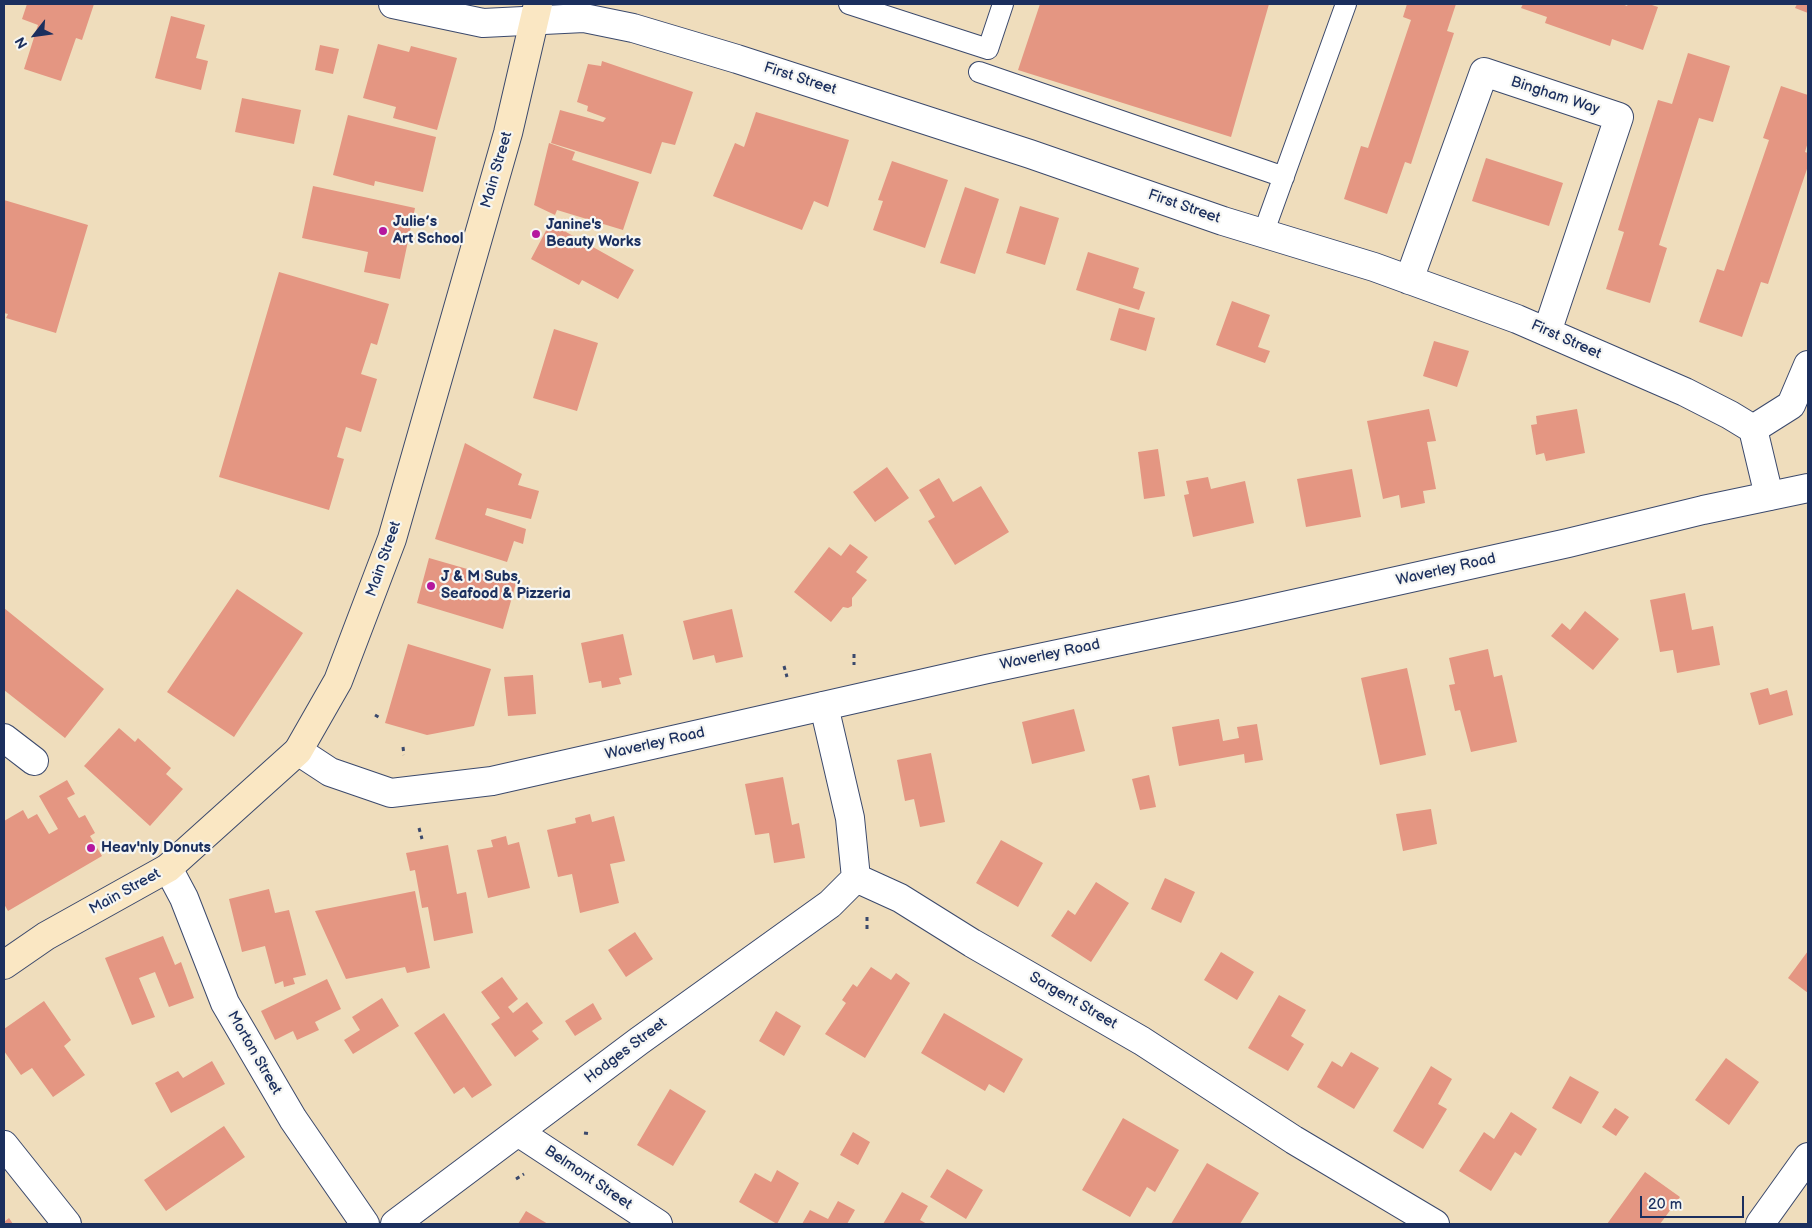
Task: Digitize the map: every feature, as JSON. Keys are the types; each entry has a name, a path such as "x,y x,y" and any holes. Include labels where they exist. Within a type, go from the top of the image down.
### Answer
{"main road":[{"name":"Main Street","path":"4,965 46,936 168,868 298,751 338,681 387,555 508,133 536,12"}],"street":[{"name":"First Street","path":"393,4 483,23 536,12 584,18 633,28 731,57 1030,154 1263,234 1374,267 1547,332 1685,392 1753,429"},
{"name":"Bingham Way","path":"1409,280 1484,72 1619,117 1547,332"},
{"path":"1769,496 1753,429 1791,405 1808,365"},
{"name":"Waverley Road","path":"298,751 330,772 391,793 492,781 987,668 1411,578 1808,488"},
{"path":"824,706 850,818 856,878"},
{"path":"4,738 34,760"},
{"name":"Morton Street","path":"168,868 184,898 226,1003 293,1119 365,1224"},
{"name":"Hodges Street","path":"395,1224 639,1041 830,904 856,878"},
{"name":"Sargent Street","path":"856,878 900,898 972,943 1142,1041 1294,1140 1435,1224"},
{"name":"Belmont Street","path":"518,1132 658,1224"},
{"path":"4,1145 67,1224"},
{"path":"1760,1224 1808,1157"}],"lane":[{"path":"849,4 988,49 1003,4"},
{"path":"1263,234 1346,4"},
{"path":"979,72 1284,177"}],"path":[{"path":"854,654 854,665"},
{"path":"784,666 786,677"},
{"path":"375,715 380,718"},
{"path":"403,747 404,755"},
{"path":"419,828 422,839"},
{"path":"866,918 867,929"},
{"path":"584,1133 590,1134"}],"building":[{"path":"27,4 94,4 82,40 76,38 61,81 24,69 38,25 22,19"},
{"path":"1040,4 1269,4 1231,137 1018,70"},
{"path":"1407,4 1456,4 1447,31 1454,33 1411,164 1405,162 1387,214 1344,199 1361,146 1368,148 1411,20 1403,17"},
{"path":"1523,4 1622,4 1627,6 1628,4 1649,4 1658,7 1643,50 1612,39 1610,46 1545,23 1547,17 1521,8"},
{"path":"1797,4 1808,4 1808,13 1795,8"},
{"path":"171,16 205,25 196,58 208,61 201,90 155,78"},
{"path":"378,44 409,52 411,46 457,58 437,130 393,118 396,107 363,98"},
{"path":"320,45 339,49 333,74 315,70"},
{"path":"1688,53 1730,66 1713,122 1699,118 1659,245 1667,248 1650,303 1606,289 1624,232 1618,230 1658,100 1672,104"},
{"path":"602,61 693,92 675,145 662,142 651,174 551,143 560,110 603,122 606,118 587,111 588,106 577,102 588,64 601,66"},
{"path":"1781,86 1808,95 1808,142 1805,152 1808,153 1808,166 1768,284 1761,282 1742,337 1699,322 1717,269 1724,271 1769,140 1763,138"},
{"path":"242,98 301,110 294,144 235,132"},
{"path":"756,112 849,140 828,207 814,201 802,230 713,196 735,143 744,147"},
{"path":"348,115 436,137 423,192 375,181 374,186 333,175"},
{"path":"549,143 575,152 572,160 639,182 623,230 557,210 555,215 534,205"},
{"path":"1486,158 1563,183 1549,226 1472,201"},
{"path":"892,161 948,180 925,248 873,230 883,201 878,200"},
{"path":"313,186 415,208 400,279 364,272 368,252 302,238"},
{"path":"965,187 999,199 975,274 940,263"},
{"path":"4,200 88,225 56,333 6,318 8,314 4,313"},
{"path":"1020,206 1059,218 1045,265 1006,253"},
{"path":"550,223 634,270 618,299 582,280 579,285 531,259"},
{"path":"1088,252 1139,268 1133,288 1145,292 1139,310 1076,290"},
{"path":"279,272 389,304 377,345 371,343 361,374 377,379 361,432 346,427 337,457 344,459 329,510 219,477"},
{"path":"1232,301 1270,315 1258,347 1270,351 1265,363 1216,345"},
{"path":"1119,308 1155,318 1146,351 1110,340"},
{"path":"554,329 598,343 577,411 533,398"},
{"path":"1434,341 1469,351 1457,387 1423,376"},
{"path":"1429,409 1436,441 1427,442 1436,489 1423,491 1425,503 1401,508 1399,495 1383,499 1367,421"},
{"path":"1577,409 1585,453 1546,461 1544,453 1536,455 1531,425 1537,424 1536,416"},
{"path":"465,443 522,474 518,485 539,491 531,519 487,508 485,515 526,529 523,544 514,541 507,562 435,539"},
{"path":"1158,449 1165,496 1144,499 1138,452"},
{"path":"887,467 909,498 875,522 853,492"},
{"path":"1352,469 1361,517 1306,527 1297,479"},
{"path":"1208,477 1211,489 1245,481 1254,523 1193,537 1184,495 1189,494 1186,481"},
{"path":"939,478 953,502 981,486 1009,532 955,565 928,521 935,517 919,490"},
{"path":"850,544 868,557 856,572 867,580 852,598 852,606 848,608 843,607 831,622 794,592 829,547 841,556"},
{"path":"429,558 516,583 503,629 417,603"},
{"path":"237,589 303,633 234,737 167,692"},
{"path":"1685,593 1692,630 1713,626 1720,665 1677,673 1673,650 1660,652 1650,600"},
{"path":"4,608 104,689 65,738 4,690"},
{"path":"732,609 743,657 716,663 714,655 693,660 683,621"},
{"path":"1585,611 1619,639 1593,670 1551,636 1562,623 1570,630"},
{"path":"623,634 632,675 619,678 621,684 602,688 601,681 589,683 581,643"},
{"path":"408,644 491,669 474,726 427,735 385,723"},
{"path":"1488,649 1494,677 1502,675 1517,742 1471,752 1460,710 1455,711 1449,685 1455,684 1449,658"},
{"path":"1407,668 1426,755 1380,765 1361,678"},
{"path":"533,675 536,714 508,716 504,677"},
{"path":"1768,688 1770,695 1787,690 1793,715 1759,725 1750,693"},
{"path":"1074,709 1085,751 1032,764 1022,722"},
{"path":"1219,719 1223,741 1239,738 1237,727 1257,724 1263,760 1245,763 1244,754 1179,766 1172,727"},
{"path":"119,728 135,742 138,738 171,768 166,774 183,789 150,826 84,766"},
{"path":"931,753 945,822 920,827 914,799 905,801 897,760"},
{"path":"1149,775 1156,807 1140,810 1132,779"},
{"path":"783,777 792,825 799,823 805,858 774,863 769,833 755,835 745,784"},
{"path":"67,780 75,794 67,798 79,818 85,815 95,833 90,836 102,856 8,911 4,904 4,821 23,810 28,819 37,814 49,834 58,829 39,796"},
{"path":"1431,809 1437,844 1403,851 1396,814"},
{"path":"590,814 592,822 614,816 625,861 610,864 619,903 580,913 572,874 558,877 547,830 576,823 575,818"},
{"path":"506,836 508,845 519,842 530,888 488,898 477,850 493,847 491,840"},
{"path":"1001,840 1043,863 1018,907 976,883"},
{"path":"448,845 457,894 466,892 473,933 434,941 428,907 422,908 415,870 410,871 406,853"},
{"path":"1165,878 1195,892 1181,923 1151,909"},
{"path":"1096,882 1129,903 1091,962 1051,936 1068,910 1075,915"},
{"path":"269,889 275,913 289,910 306,975 293,978 295,984 284,987 283,981 275,984 265,946 242,952 229,899"},
{"path":"415,891 430,968 407,973 405,967 346,979 315,911"},
{"path":"635,932 653,959 626,977 608,950"},
{"path":"163,936 175,965 181,962 194,998 169,1007 155,972 139,978 155,1017 132,1025 105,958"},
{"path":"1808,951 1808,993 1788,978"},
{"path":"1221,952 1254,972 1237,1000 1204,980"},
{"path":"871,967 891,980 896,973 910,983 865,1058 825,1034 846,1003 842,1000 853,984 857,987"},
{"path":"502,977 518,999 508,1007 513,1013 527,1002 543,1023 532,1031 539,1039 515,1057 491,1024 500,1018 481,992"},
{"path":"327,979 341,1009 315,1022 319,1030 297,1040 293,1031 275,1040 261,1011"},
{"path":"1279,995 1306,1010 1291,1036 1304,1044 1288,1071 1248,1048"},
{"path":"382,998 399,1026 353,1054 344,1040 360,1030 352,1017"},
{"path":"44,1001 71,1040 64,1046 85,1075 53,1097 32,1068 21,1075 4,1051 4,1029"},
{"path":"593,1003 602,1019 575,1036 565,1021"},
{"path":"776,1011 801,1026 784,1056 759,1041"},
{"path":"444,1013 492,1085 472,1098 464,1087 454,1094 414,1033"},
{"path":"944,1013 1023,1059 1004,1093 989,1084 985,1091 921,1053"},
{"path":"1351,1052 1379,1068 1354,1109 1317,1087 1332,1061 1342,1067"},
{"path":"1726,1058 1759,1082 1729,1125 1695,1100"},
{"path":"212,1061 225,1084 171,1113 155,1083 178,1071 183,1078"},
{"path":"1431,1066 1452,1079 1438,1104 1447,1109 1423,1149 1393,1131"},
{"path":"1570,1076 1599,1092 1581,1124 1552,1108"},
{"path":"670,1089 706,1111 673,1166 637,1145"},
{"path":"1615,1108 1629,1117 1616,1136 1602,1127"},
{"path":"1511,1112 1537,1129 1521,1156 1515,1152 1491,1191 1459,1171 1484,1132 1494,1139"},
{"path":"1123,1118 1179,1150 1155,1192 1147,1187 1130,1217 1082,1190"},
{"path":"224,1126 245,1157 166,1211 144,1180"},
{"path":"853,1132 870,1142 858,1165 840,1155"},
{"path":"1207,1163 1259,1193 1240,1224 1171,1224"},
{"path":"947,1169 983,1190 966,1219 930,1197"},
{"path":"777,1170 799,1183 777,1224 739,1202 755,1173 771,1182"},
{"path":"1645,1172 1680,1197 1660,1224 1607,1224"},
{"path":"902,1192 928,1206 920,1220 927,1224 883,1224"},
{"path":"838,1201 855,1210 847,1224 802,1224 810,1210 828,1219"},
{"path":"526,1211 548,1224 518,1224"},
{"path":"9,1218 13,1224 4,1224 4,1222"}],"place":[{"name":"Julie’s Art School","path":"383,231"},
{"name":"Janine's Beauty Works","path":"536,234"},
{"name":"J & M Subs, Seafood & Pizzeria","path":"431,586"},
{"name":"Heav'nly Donuts","path":"91,848"}]}
